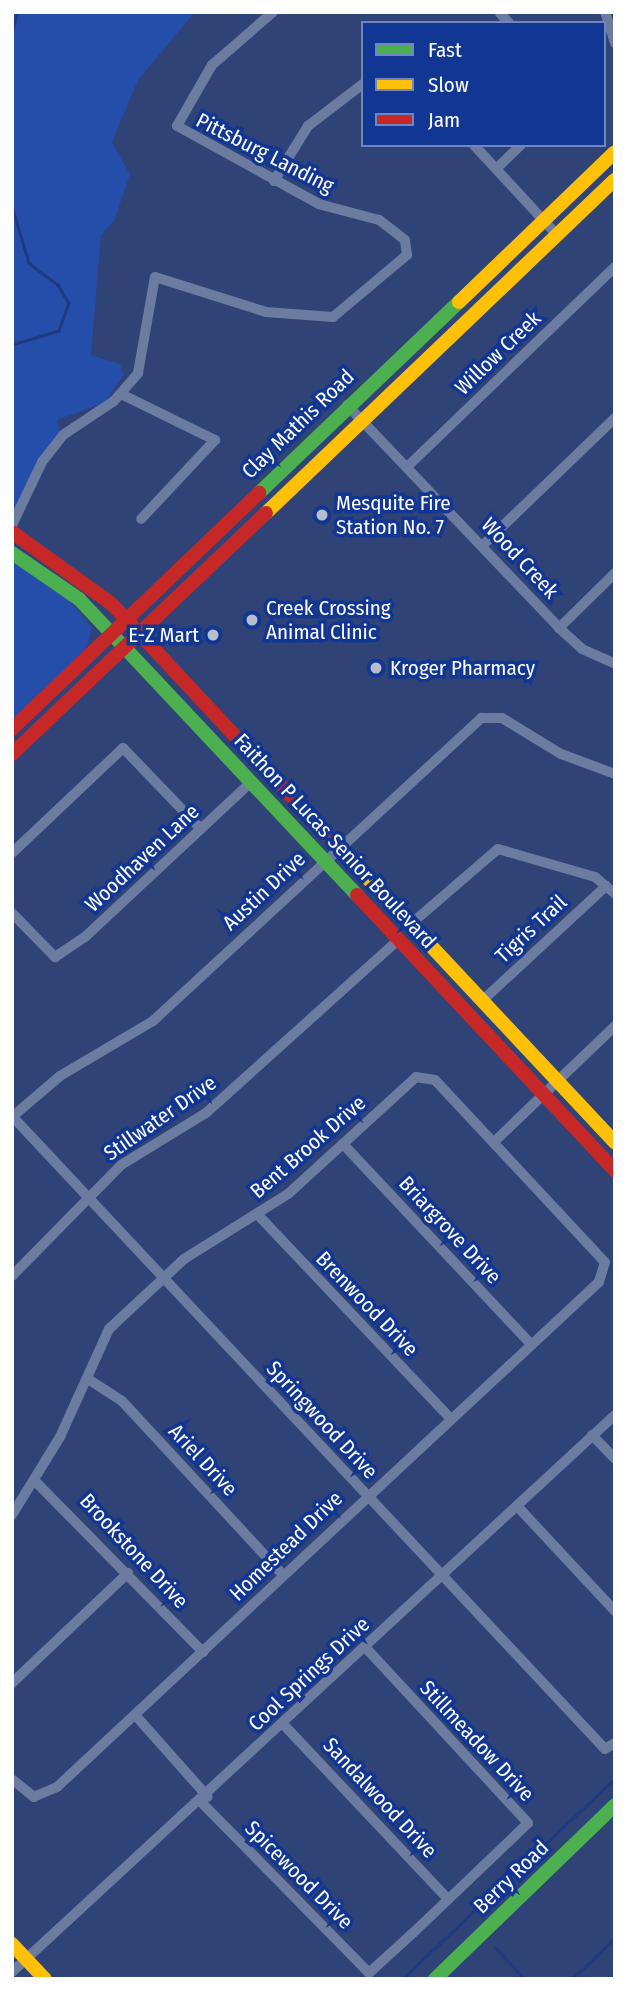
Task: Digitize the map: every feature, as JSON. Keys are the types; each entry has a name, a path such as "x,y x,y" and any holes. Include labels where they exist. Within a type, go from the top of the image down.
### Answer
{"main road":[{"name":"Clay Mathis Road","path":"12,729 347,405 615,152"},
{"name":"Clay Mathis Road","path":"12,754 137,631 363,422 615,180"},
{"path":"429,328 443,345"},
{"path":"271,479 286,494"},
{"name":"Faithon P Lucas Senior Boulevard","path":"12,532 74,570 126,619 615,1143"},
{"path":"211,537 225,551"},
{"name":"Faithon P Lucas Senior Boulevard","path":"12,553 79,599 326,861 542,1098 615,1171"},
{"path":"230,760 244,747"},
{"name":"Berry Road","path":"435,1979 615,1805"},
{"path":"12,1944 46,1979"}],"street":[{"name":"Pittsburg Landing","path":"121,394 144,355 155,278 266,312 339,316 408,248 371,216 325,206 274,181 177,126 212,65 273,12"},
{"path":"605,12 615,43"},
{"path":"274,181 308,127 361,86"},
{"path":"476,147 557,235"},
{"path":"496,168 519,147"},
{"name":"Willow Creek","path":"407,467 615,267"},
{"path":"12,525 42,462 63,435 121,394 215,440 141,519"},
{"name":"Wood Creek","path":"347,405 559,628 582,649 615,664"},
{"path":"482,546 615,418"},
{"path":"559,628 615,573"},
{"name":"Austin Drive","path":"12,1117 60,1076 153,1021 481,718 502,718 561,754 615,774"},
{"path":"12,853 122,748 201,829"},
{"name":"Woodhaven Lane","path":"12,913 55,957 85,937 251,782"},
{"path":"412,923 498,849 589,875 615,894"},
{"name":"Tigris Trail","path":"483,1000 606,886"},
{"name":"Stillwater Drive","path":"12,1276 87,1196 121,1165 244,1082 398,940"},
{"path":"496,1140 615,1026"},
{"name":"Bent Brook Drive","path":"12,1515 35,1480 88,1379 108,1329 162,1277 259,1216 422,1076 435,1080 496,1140 605,1262"},
{"name":"Springwood Drive","path":"12,1117 442,1576 610,1746"},
{"name":"Briargrove Drive","path":"343,1144 529,1342"},
{"name":"Brenwood Drive","path":"259,1216 449,1417"},
{"name":"Homestead Drive","path":"12,1779 34,1797 47,1795 136,1716 529,1342 599,1282 605,1262"},
{"name":"Ariel Drive","path":"88,1379 122,1401 284,1575"},
{"name":"Cool Springs Drive","path":"12,1972 205,1800 615,1415"},
{"path":"592,1435 615,1459"},
{"name":"Brookstone Drive","path":"35,1480 203,1652"},
{"path":"517,1506 615,1611"},
{"path":"12,1683 128,1573"},
{"name":"Stillmeadow Drive","path":"365,1647 527,1823 369,1973"},
{"name":"Spicewood Drive","path":"136,1716 205,1800 369,1973"},
{"name":"Sandalwood Drive","path":"283,1724 448,1899"}],"shaded area":[{"path":"12,12 195,12 138,80 112,142 130,174 114,221 101,235 91,355 120,364 124,375 104,403 57,420 60,433 12,518"},
{"path":"12,559 61,590 92,628 86,649 12,723"}],"waterway":[{"path":"12,31 17,12"},
{"path":"12,206 29,263 58,285 69,303 59,331 12,345"},
{"path":"402,1979 615,1778"},
{"path":"572,1979 615,1938"},
{"path":"496,1948 525,1979"}],"traffic: fast":[{"path":"259,493 459,302"},
{"path":"12,553 79,599 357,895"},
{"path":"435,1979 615,1805"}],"traffic: slow":[{"path":"459,302 615,152"},
{"path":"266,513 615,180"},
{"path":"359,869 615,1143"},
{"path":"12,1944 45,1979"}],"traffic: jam":[{"path":"12,729 259,493"},
{"path":"12,754 266,513"},
{"path":"12,532 112,604 359,869"},
{"path":"357,895 615,1171"}],"place":[{"name":"Mesquite Fire Station No. 7","path":"322,515"},
{"name":"Creek Crossing Animal Clinic","path":"252,620"},
{"name":"E-Z Mart","path":"213,635"},
{"name":"Kroger Pharmacy","path":"376,668"}]}
